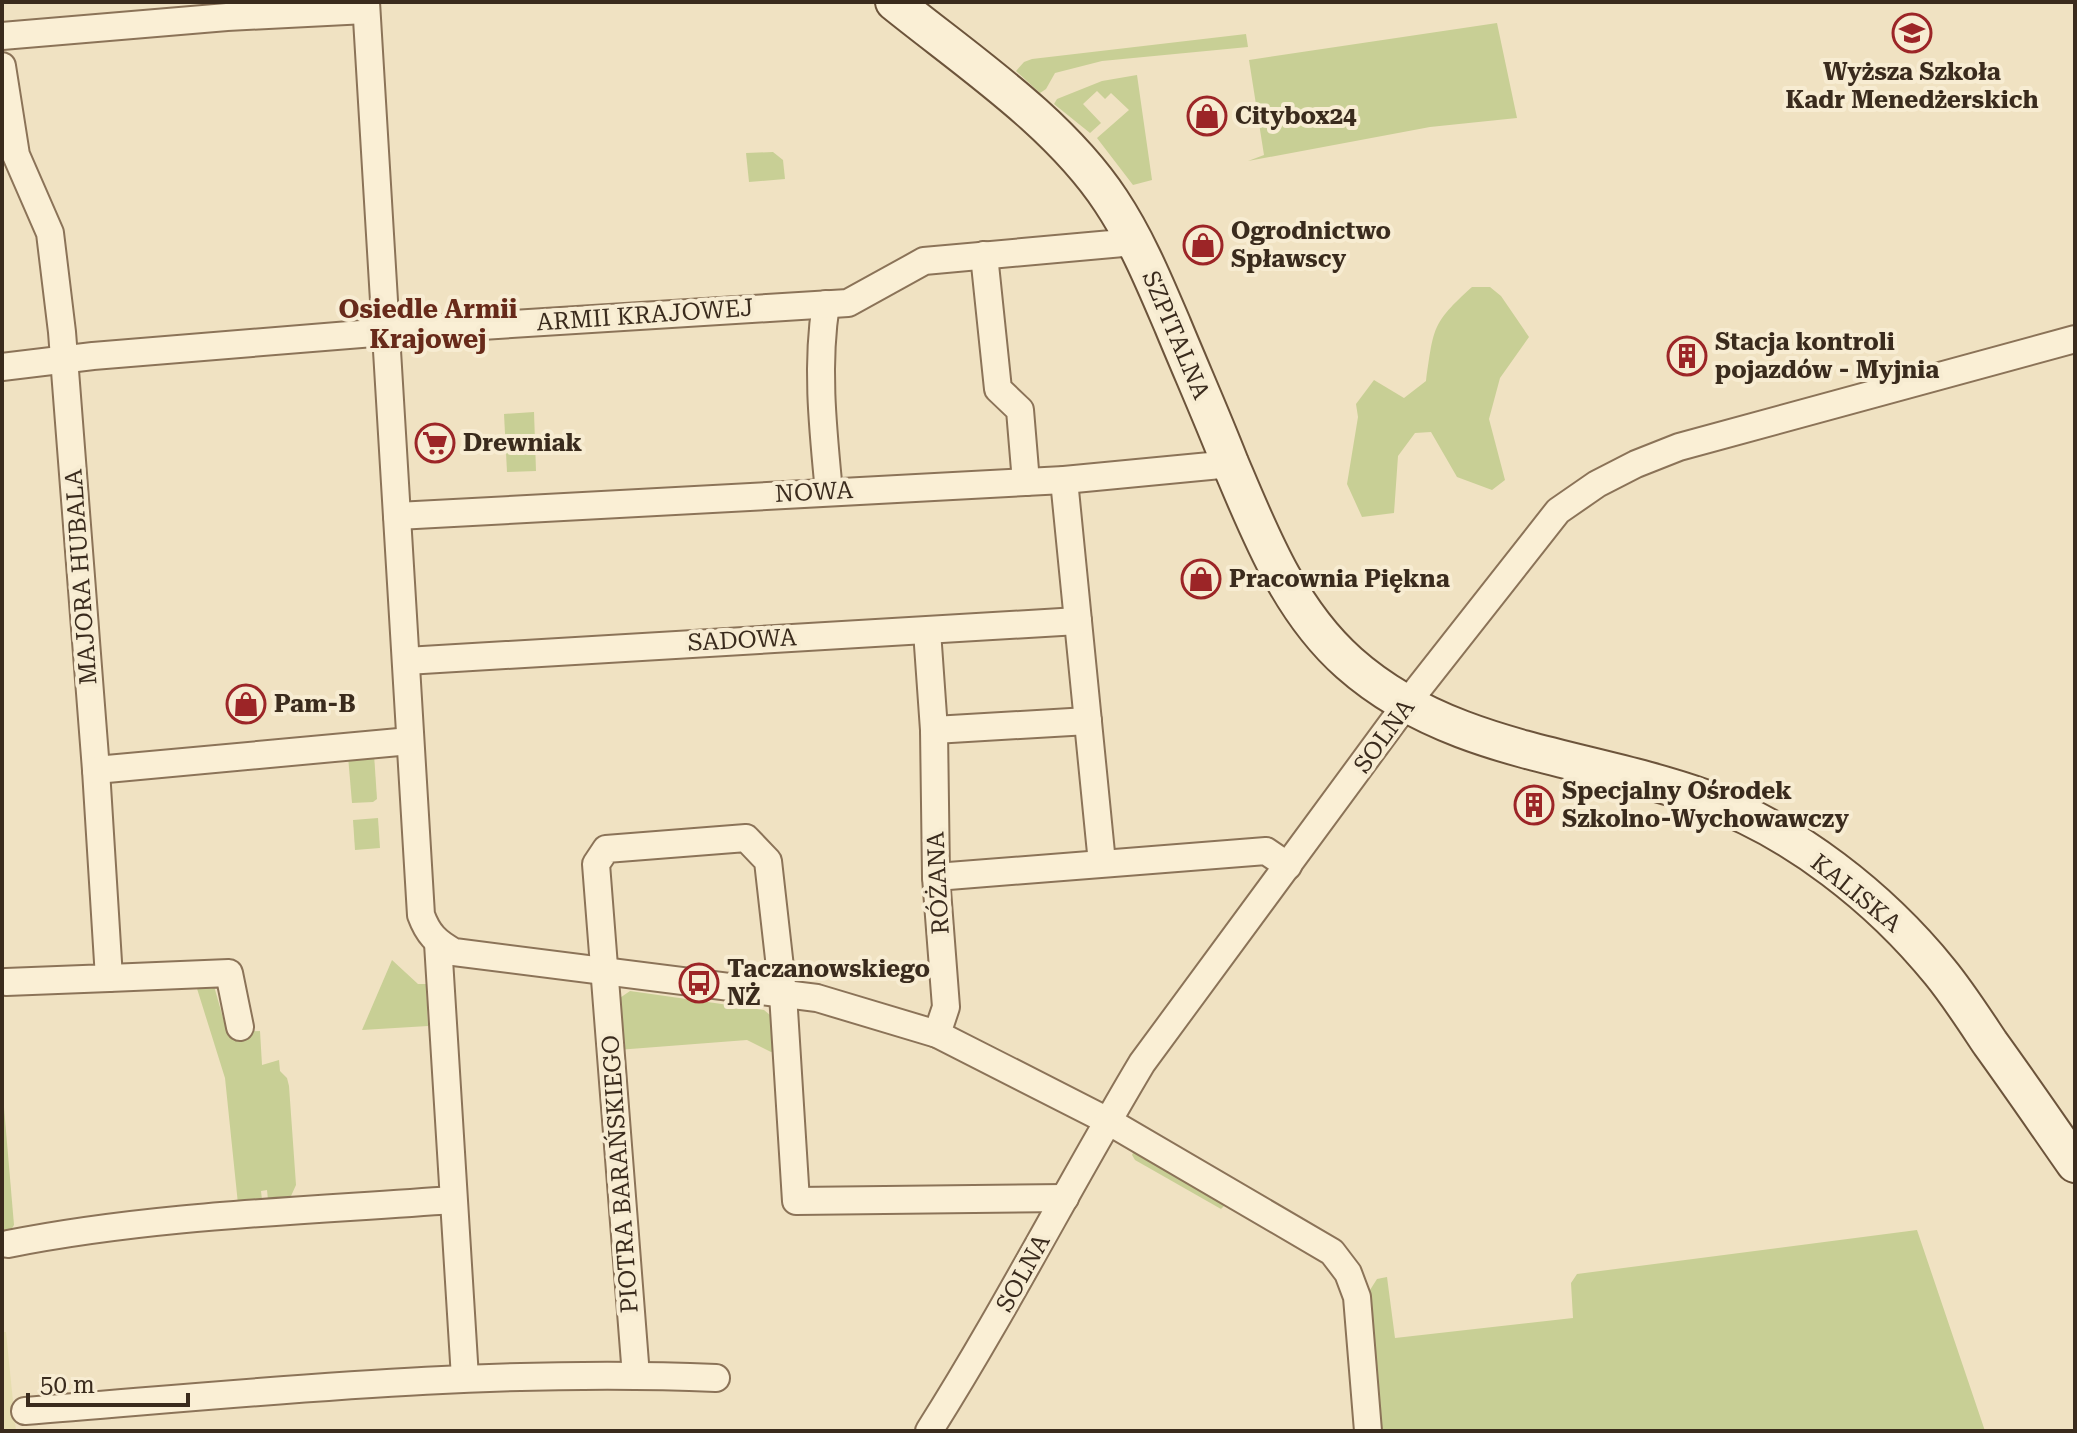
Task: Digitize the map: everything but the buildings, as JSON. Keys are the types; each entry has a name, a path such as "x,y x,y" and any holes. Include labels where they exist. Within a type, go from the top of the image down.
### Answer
{"street":[{"name":"SZPITALNA","path":"894,2 1009,94 1086,168 1111,201 1162,300 1253,520 1304,612 1328,643 1351,665 1407,703"},
{"path":"2,36 226,10 366,6 421,915 427,931 438,943 454,952 817,998 937,1034 1108,1121 1332,1252 1348,1273 1357,1297 1368,1431"},
{"name":"MAJORA HUBALA","path":"2,66 16,155 50,233 65,359 109,978"},
{"name":"ARMII KRAJOWEJ","path":"2,367 386,332 848,303 924,261 1134,242"},
{"path":"984,255 998,389 1020,410 1026,482"},
{"path":"826,304 821,333 822,403 829,492"},
{"name":"SOLNA","path":"929,1431 980,1350 1142,1063 1407,703 1558,511 1597,484 1679,447 2075,339"},
{"name":"NOWA","path":"397,516 1064,480 1231,464"},
{"path":"1064,480 1102,863"},
{"name":"SADOWA","path":"406,661 1078,621"},
{"name":"RÓŻANA","path":"927,631 934,730 936,877 946,1007 937,1034"},
{"name":"KALISKA","path":"1407,703 1457,729 1487,739 1707,799 1767,828 1840,875 1915,943 1942,974 2075,1164"},
{"path":"934,730 1088,721"},
{"path":"96,770 410,741"},
{"name":"PIOTRA BARAŃSKIEGO","path":"636,1376 596,864 606,849 746,838 768,861 783,994"},
{"path":"936,877 1266,851 1288,866"},
{"path":"438,943 465,1378"},
{"path":"6,982 229,973 240,1027"},
{"path":"783,994 796,1201 1065,1198"},
{"path":"8,1244 210,1218 452,1200"},
{"path":"25,1411 465,1378 716,1378"}],"shaded area":[{"path":"2,1332 6,1332 16,1431 2,1431"}],"green space":[{"path":"1497,23 1517,118 1430,127 1248,161 1264,155 1249,60"},
{"path":"1246,34 1248,47 1102,61 1055,73 1040,93 1016,71 1032,59"},
{"path":"1137,75 1152,180 1133,185 1097,138 1129,110 1111,93 1105,99 1097,91 1083,104 1101,123 1090,133 1054,104 1057,99 1102,81"},
{"path":"773,152 783,160 785,179 749,182 746,153"},
{"path":"1472,287 1490,287 1501,296 1529,337 1500,378 1489,419 1505,480 1492,490 1457,477 1431,432 1415,433 1398,456 1394,513 1362,517 1347,484 1358,417 1356,404 1374,380 1404,398 1426,381 1437,328 1449,310"},
{"path":"534,412 536,471 507,472 504,414"},
{"path":"374,754 377,799 352,803 348,756"},
{"path":"378,818 380,848 355,850 353,820"},
{"path":"392,960 418,984 426,984 428,1026 362,1030"},
{"path":"194,979 214,986 227,1032 260,1031 262,1065 279,1060 280,1071 287,1078 289,1086 296,1185 291,1196 268,1200 267,1190 261,1191 262,1200 238,1204 225,1078"},
{"path":"630,991 764,1010 770,1015 772,1028 777,1028 775,1051 747,1040 617,1050 614,1002"},
{"path":"2,1084 14,1225 2,1244"},
{"path":"1135,1149 1224,1201 1224,1206 1221,1209 1135,1160 1132,1155"},
{"path":"1917,1230 1985,1431 1376,1431 1365,1291 1370,1290 1377,1279 1387,1277 1395,1338 1573,1318 1571,1283 1577,1274"}],"place":[{"name":"Wyższa Szkoła Kadr Menedżerskich","path":"1912,33"},
{"name":"Citybox24","path":"1207,116"},
{"name":"Ogrodnictwo Spławscy","path":"1203,245"},
{"name":"Stacja kontroli pojazdów - Myjnia","path":"1687,356"},
{"name":"Drewniak","path":"435,443"},
{"name":"Pracownia Piękna","path":"1201,579"},
{"name":"Pam-B","path":"246,704"},
{"name":"Specjalny Ośrodek Szkolno-Wychowawczy","path":"1534,805"},
{"name":"Taczanowskiego NŻ","path":"699,983"}],"district":[{"name":"Osiedle Armii Krajowej","path":"428,324"}]}
